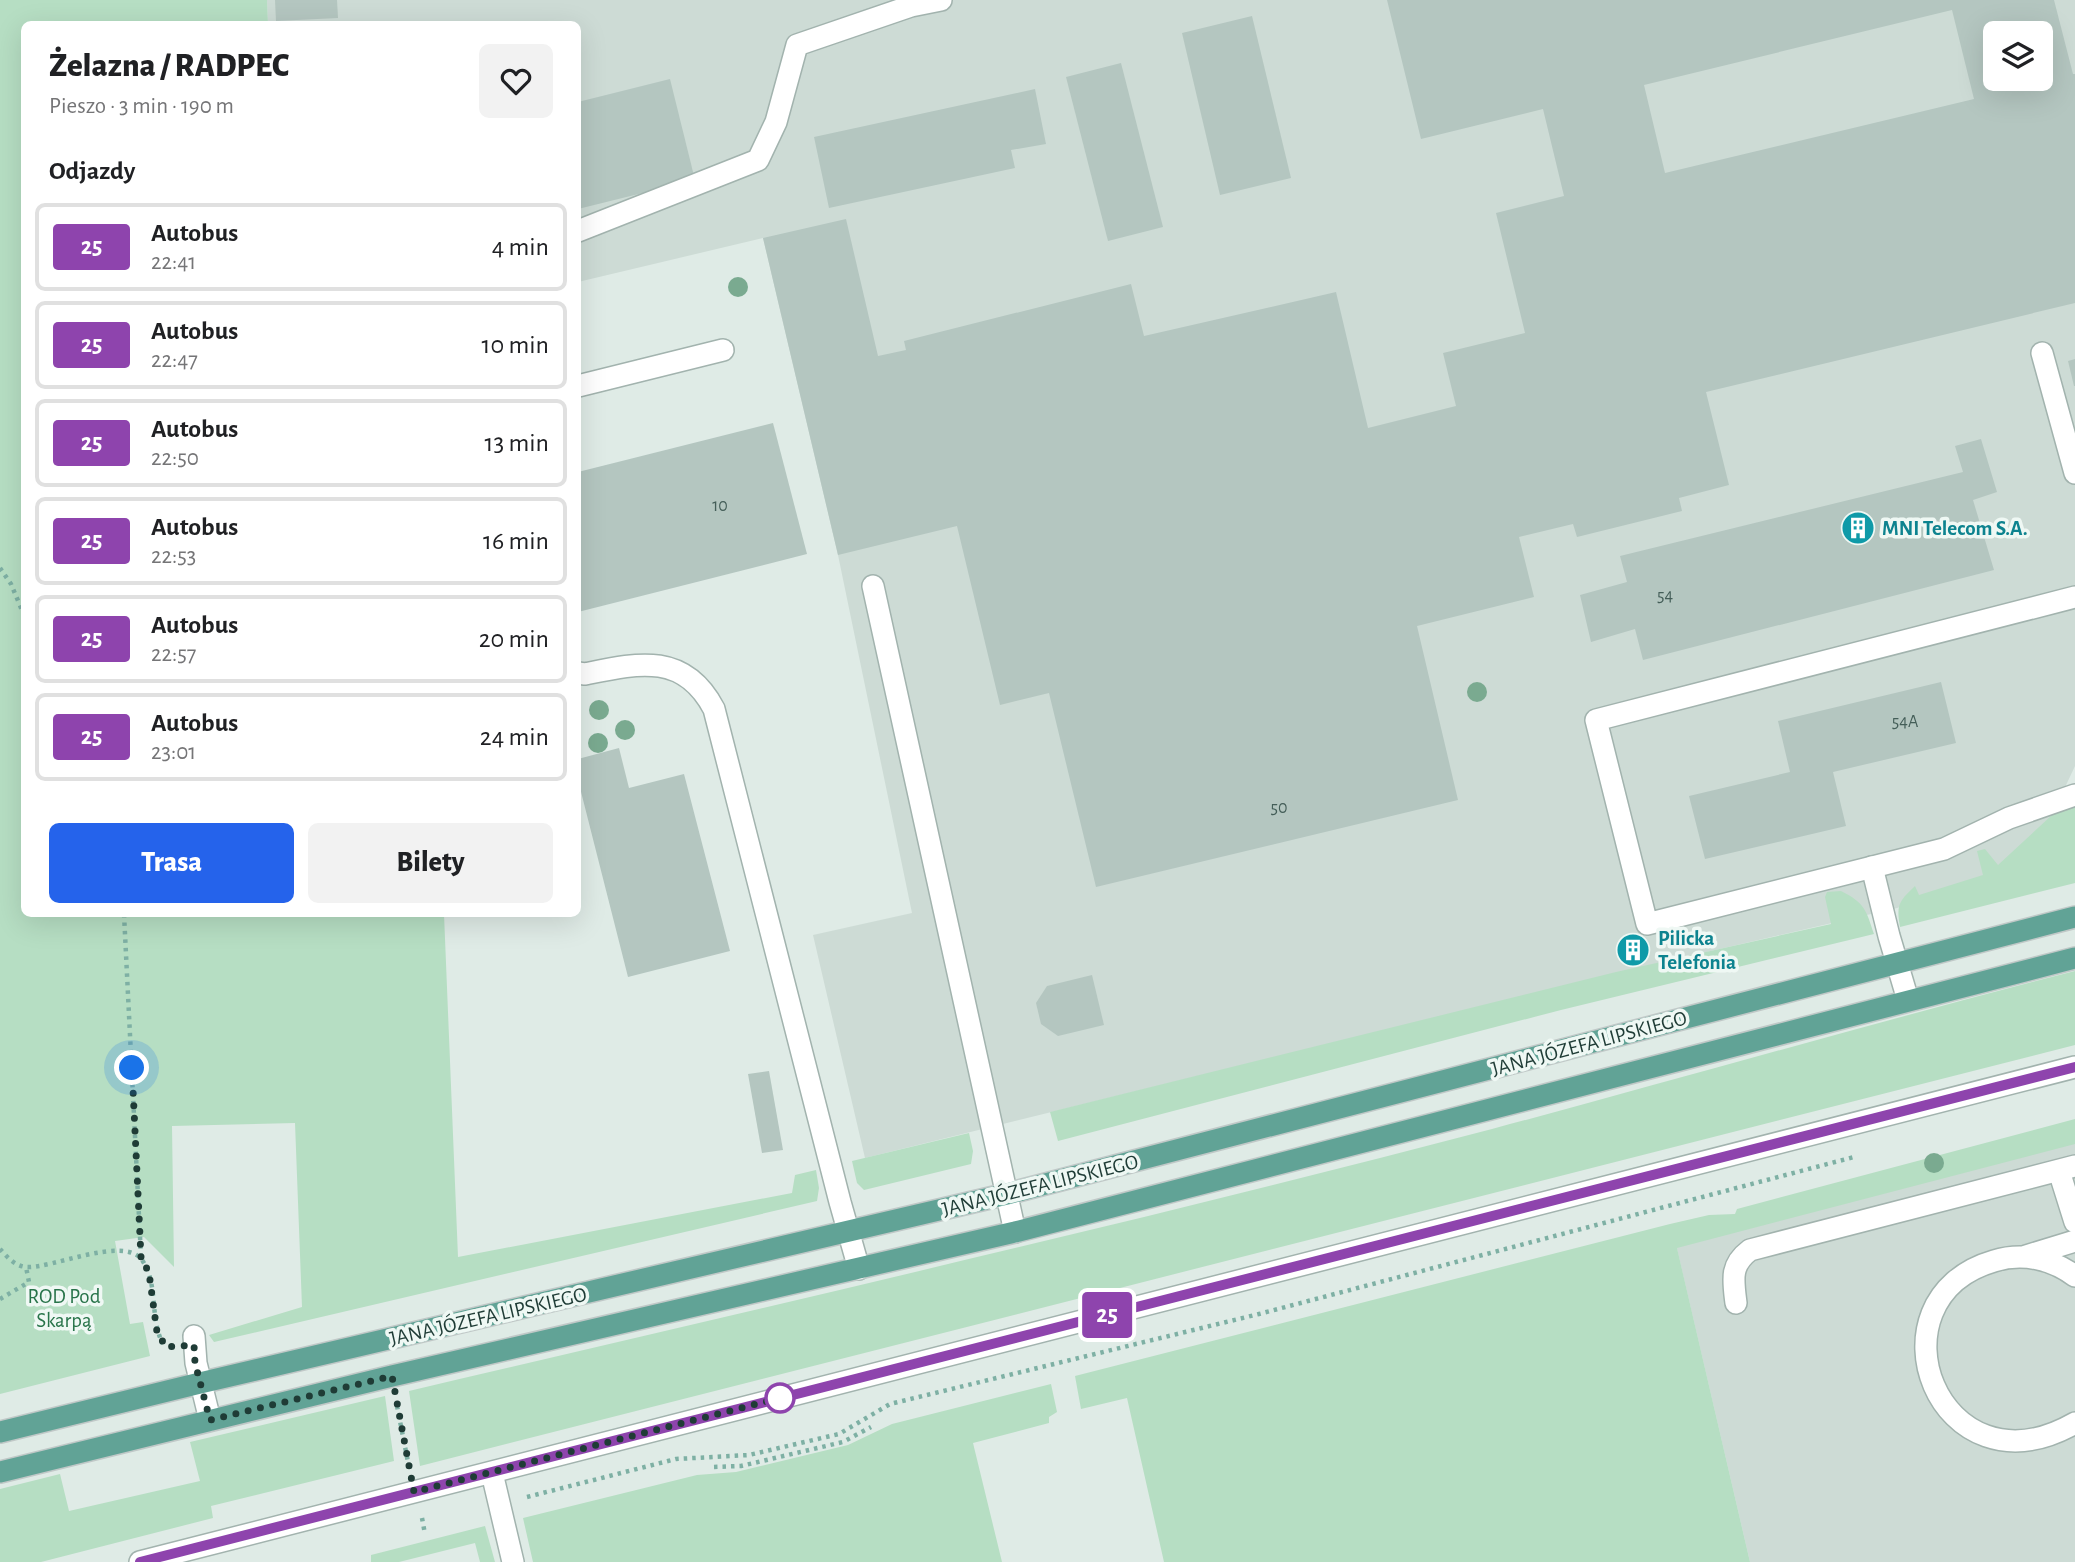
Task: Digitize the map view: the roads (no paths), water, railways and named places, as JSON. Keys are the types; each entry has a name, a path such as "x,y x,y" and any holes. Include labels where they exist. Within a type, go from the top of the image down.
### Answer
{"main road":[{"name":"JANA JÓZEFA LIPSKIEGO","path":"0,1432 200,1382 1007,1194 2075,918"},
{"name":"JANA JÓZEFA LIPSKIEGO","path":"0,1472 392,1376 1015,1232 2075,958"}],"street":[{"path":"581,230 758,160 776,122 797,46 911,6 941,0"},
{"path":"581,385 723,350"},
{"path":"2042,353 2075,473"},
{"path":"873,586 1015,1232"},
{"path":"2075,597 1596,720 1647,924 1944,849 2009,818 2075,795"},
{"path":"581,674 629,665 658,665 695,681 714,709 859,1269"},
{"path":"1872,867 1908,1000"},
{"path":"140,1562 2075,1067"},
{"path":"1736,1303 1734,1270 1740,1258 1750,1250 2067,1168 2075,1222"},
{"path":"2075,1241 2024,1256 2002,1258 1981,1265 1962,1276 1946,1291 1934,1310 1927,1331 1926,1353 1929,1374 1938,1395 1951,1413 1968,1427 1988,1437 2009,1442 2032,1441 2055,1435 2075,1423"},
{"path":"2024,1256 2045,1260 2075,1276"},
{"path":"194,1341 200,1382 210,1420"},
{"path":"492,1473 513,1562"}],"place":[{"name":"MNI Telecom S.A.","path":"1858,528"},
{"name":"Pilicka Telefonia","path":"1633,950"}],"park label":[{"name":"ROD Pod Skarpą","path":"64,1308"}]}
